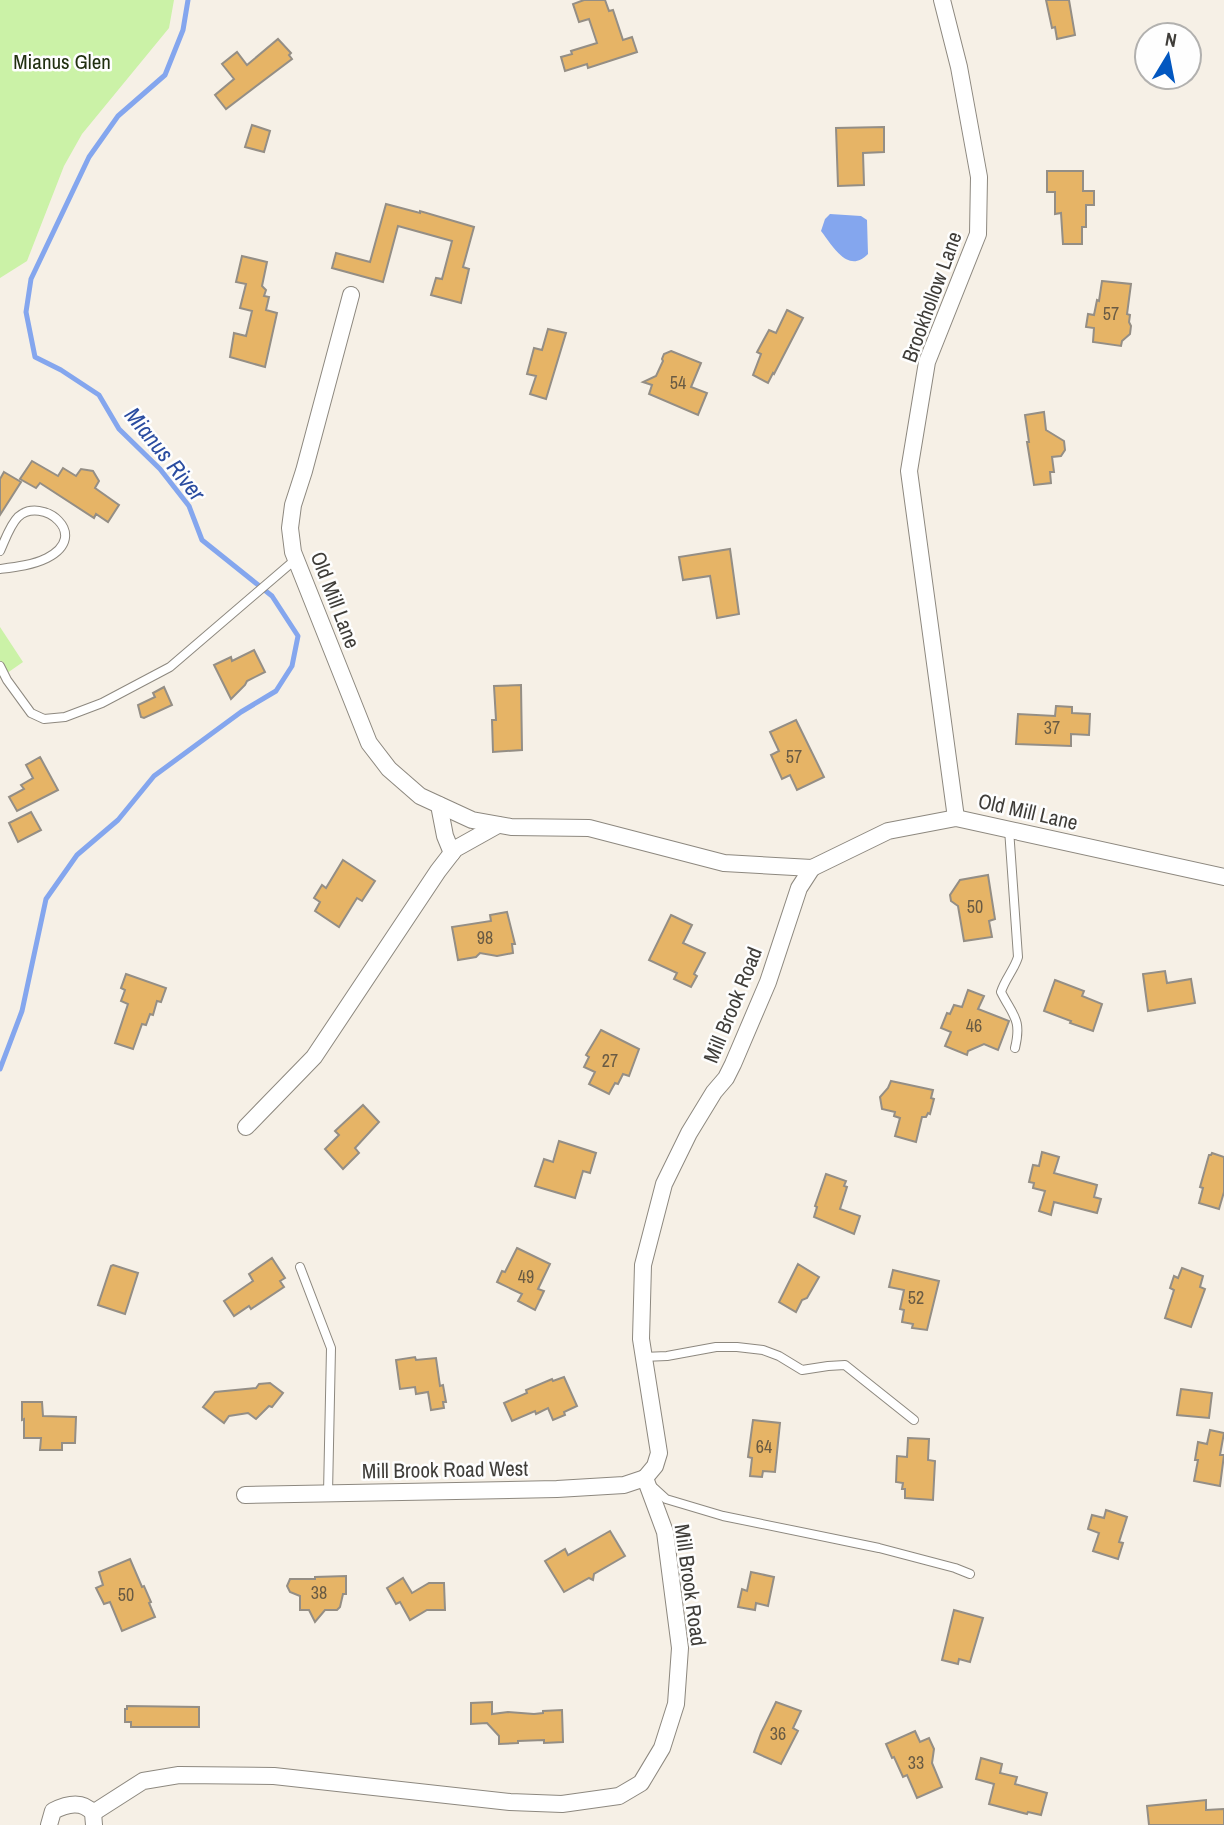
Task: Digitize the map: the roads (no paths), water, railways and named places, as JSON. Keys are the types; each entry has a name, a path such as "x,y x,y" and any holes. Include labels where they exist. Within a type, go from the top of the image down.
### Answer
{"street":[{"name":"Brookhollow Lane","path":"942,0 959,67 979,177 978,234 927,362 909,471 956,818"},
{"name":"Old Mill Lane","path":"351,295 293,505 290,528 293,552 369,743 389,769 420,796 472,820 511,827 589,828 724,863 812,868 888,831 956,818 1224,877"},
{"path":"439,804 445,836 452,853"},
{"path":"246,1127 314,1057 438,870 455,849 498,825"},
{"name":"Mill Brook Road","path":"49,1825 53,1811 66,1805 87,1806 94,1819 143,1781 179,1775 274,1776 510,1802 562,1804 619,1796 641,1783 662,1748 676,1704 680,1648 665,1532 645,1478 655,1466 659,1453 641,1339 643,1265 664,1184 689,1133 726,1078 768,982 799,888 812,868"},
{"name":"Mill Brook Road West","path":"244,1495 557,1489 624,1485 645,1478"}],"lane":[{"path":"0,551 17,518 25,513 40,511 56,519 64,527 66,536 63,546 57,552 46,559 0,569"},
{"path":"0,666 31,713 44,719 65,718 102,703 170,667 296,559"},
{"path":"1009,830 1018,957 1001,992 1014,1013 1018,1034 1015,1048"},
{"path":"300,1267 331,1348 328,1493"},
{"path":"643,1357 667,1356 716,1347 737,1347 763,1350 803,1370 845,1365 914,1420"},
{"path":"645,1478 655,1491 666,1499 723,1516 879,1548 970,1574"}],"water":[{"path":"830,214 861,216 867,220 868,254 861,260 847,260 841,256 821,231"}],"waterway":[{"name":"Mianus River","path":"0,1069 22,1011 46,899 77,855 118,820 154,776 241,712 276,691 292,666 298,636 272,596 202,540 189,506 160,469 119,429 99,395 35,357 26,312 31,279 89,157 118,116 165,75 183,30 188,0"}],"park label":[{"name":"Mianus Glen","path":"62,62"}]}
